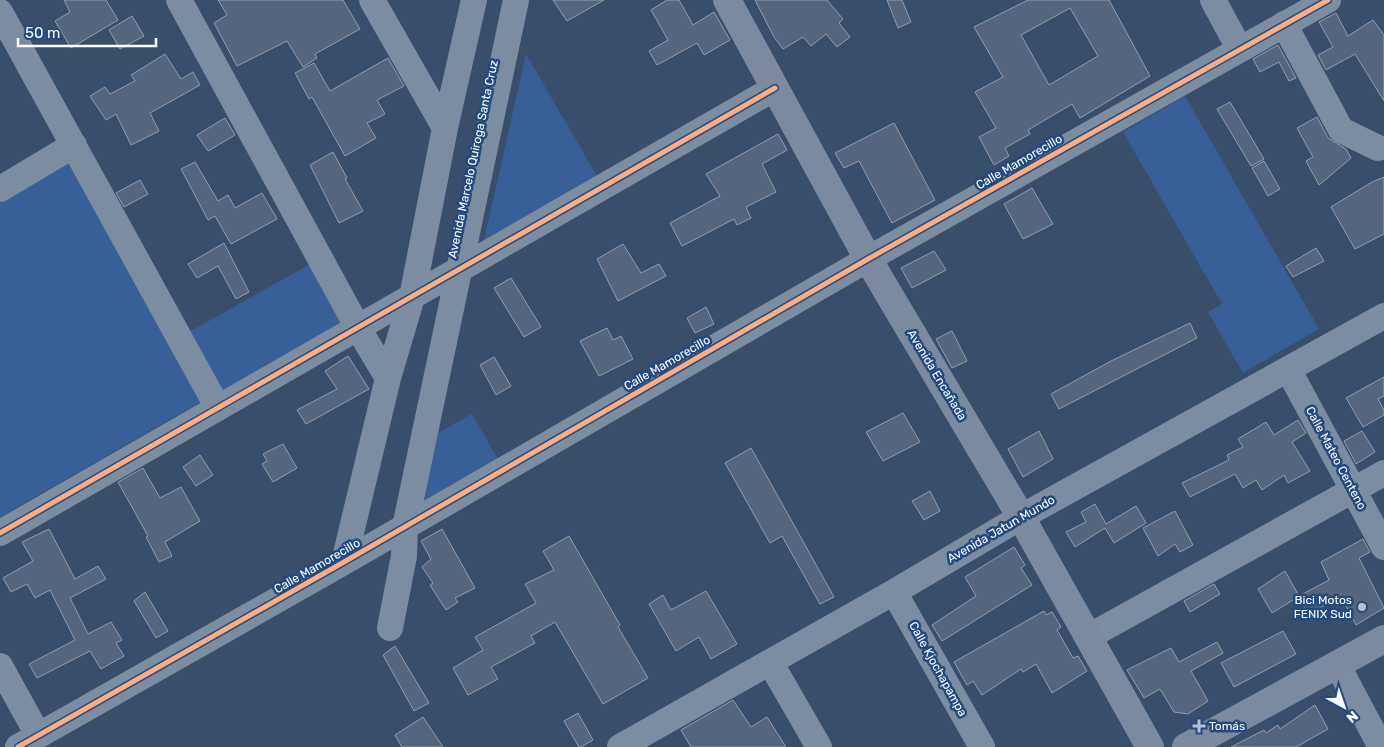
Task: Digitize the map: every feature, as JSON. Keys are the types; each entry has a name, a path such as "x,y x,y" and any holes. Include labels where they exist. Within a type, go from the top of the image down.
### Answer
{"main road":[{"name":"Avenida Encañada","path":"728,0 868,259 1021,517 1150,747"},
{"path":"1186,747 1384,639"}],"street":[{"path":"179,0 358,328 388,378"},
{"path":"372,0 445,128"},
{"path":"344,562 388,378 412,297 445,128 474,0"},
{"name":"Avenida Marcelo Quiroga Santa Cruz","path":"390,628 404,556 405,527 516,0"},
{"path":"1213,0 1239,48"},
{"name":"Calle Mamorecillo","path":"28,741 405,527 868,259 1239,48 1328,0"},
{"path":"0,12 218,408"},
{"path":"1284,24 1341,130 1378,148"},
{"path":"0,533 775,88"},
{"path":"0,188 74,146"},
{"name":"Avenida Jatun Mundo","path":"620,747 894,592 1021,517 1384,316"},
{"name":"Calle Mateo Centeno","path":"1288,369 1384,548"},
{"path":"1088,637 1384,473"},
{"name":"Calle Kjochapampa","path":"894,592 982,747"},
{"path":"770,662 819,747"},
{"path":"1337,664 1381,747"},
{"path":"0,666 28,741"}],"shaded area":[{"path":"526,54 597,176 484,240"},
{"path":"1185,96 1319,329 1243,373 1208,312 1222,304 1123,132"},
{"path":"69,163 204,400 0,517 0,203"},
{"path":"314,262 347,323 223,392 189,332"},
{"path":"472,414 498,459 419,504 438,433"}],"building":[{"path":"64,0 106,0 118,20 71,48 55,21 70,12"},
{"path":"218,0 343,0 360,29 315,54 317,58 303,67 287,41 237,66 214,23 227,15"},
{"path":"553,0 604,0 567,21"},
{"path":"667,0 679,0 693,25 714,12 730,40 704,55 697,43 657,65 649,51 668,40 651,10"},
{"path":"755,0 827,0 843,19 839,23 850,37 837,47 826,34 811,46 803,37 783,49 774,37"},
{"path":"887,0 902,0 911,22 898,28"},
{"path":"1028,0 1109,0 1150,76 1080,118 1072,104 1028,130 1030,134 1005,148 1009,156 994,165 979,137 996,128 975,92 1003,77 974,27","holes":["1070,8 1098,56 1049,85 1021,35"]},
{"path":"1336,13 1348,36 1373,20 1384,35 1384,101 1355,54 1326,70 1318,55 1333,47 1319,22"},
{"path":"132,16 144,36 120,49 109,30"},
{"path":"1278,45 1296,78 1289,81 1279,62 1260,72 1253,59"},
{"path":"165,54 181,79 193,72 200,85 150,113 159,131 131,145 116,114 106,120 90,96 105,87 110,94 135,81 131,75"},
{"path":"388,58 404,86 377,100 385,114 367,123 376,138 345,156 312,97 309,99 295,73 314,63 330,91"},
{"path":"1230,102 1264,159 1251,166 1217,109"},
{"path":"1317,117 1328,138 1346,149 1351,158 1319,185 1306,161 1313,157 1297,128"},
{"path":"225,118 235,135 208,151 197,135"},
{"path":"894,123 935,200 892,223 859,161 844,168 835,153"},
{"path":"778,134 787,150 762,164 776,192 746,207 751,218 737,225 734,219 682,246 670,223 720,196 706,174"},
{"path":"333,152 347,178 345,179 363,211 339,223 310,165"},
{"path":"1264,161 1280,189 1268,196 1252,168"},
{"path":"195,162 218,201 228,195 235,208 262,193 277,219 231,244 215,216 208,220 181,169"},
{"path":"1384,177 1384,234 1355,249 1331,207 1372,182"},
{"path":"140,180 148,194 124,207 116,193"},
{"path":"1032,188 1053,224 1023,239 1004,204"},
{"path":"224,243 249,292 236,299 218,266 197,278 188,264"},
{"path":"623,244 641,273 659,264 666,276 618,301 597,259"},
{"path":"1316,248 1324,261 1293,277 1286,266"},
{"path":"934,251 946,270 912,288 901,268"},
{"path":"511,278 541,327 524,337 494,288"},
{"path":"706,307 714,324 695,333 687,318"},
{"path":"1190,323 1197,338 1059,409 1051,394 1111,361"},
{"path":"607,328 613,340 621,336 633,359 599,376 580,341"},
{"path":"952,331 967,361 952,368 936,339"},
{"path":"348,356 369,389 306,424 297,410 337,389 325,371"},
{"path":"494,357 511,386 496,395 480,365"},
{"path":"1384,377 1384,396 1378,399 1384,410 1384,415 1363,427 1346,398"},
{"path":"903,413 920,442 883,461 866,432"},
{"path":"1298,420 1306,433 1292,442 1310,471 1288,483 1284,475 1262,490 1256,480 1243,488 1235,474 1190,497 1182,483 1229,460 1227,455 1243,447 1238,439 1266,422 1274,435"},
{"path":"1039,431 1053,459 1023,477 1008,449"},
{"path":"1362,431 1375,452 1356,464 1344,441"},
{"path":"283,444 297,468 273,482 262,464 267,461 263,454"},
{"path":"751,448 834,597 820,604 782,536 770,543 725,463"},
{"path":"200,455 213,475 196,486 183,467"},
{"path":"143,468 160,498 181,487 200,521 165,542 172,556 159,562 146,537 148,536 118,482"},
{"path":"930,491 940,511 924,520 912,501"},
{"path":"1095,504 1106,524 1136,506 1146,523 1114,543 1105,528 1075,547 1066,532 1086,522 1081,512"},
{"path":"1175,511 1193,545 1180,552 1175,544 1158,556 1143,528"},
{"path":"49,529 75,579 98,566 106,579 70,598 88,634 111,622 122,640 116,643 124,656 101,669 90,651 37,678 29,664 75,640 50,590 35,598 27,584 11,592 3,578 33,561 22,542"},
{"path":"442,529 475,588 455,598 458,602 446,610 430,585 433,583 422,567 431,559 421,541"},
{"path":"569,536 648,678 603,704 555,622 531,636 535,643 491,667 498,679 468,695 453,668 483,650 475,637 536,603 525,584 554,570 543,551"},
{"path":"1363,539 1370,552 1359,558 1384,608 1356,625 1341,596 1309,614 1298,597 1272,613 1258,589 1285,571 1299,596 1329,580 1321,562"},
{"path":"1014,547 1025,565 1021,568 1032,585 942,641 932,625 976,596 965,577"},
{"path":"1214,584 1220,594 1190,612 1184,601"},
{"path":"706,591 737,644 711,659 699,637 676,651 649,604 663,595 671,610"},
{"path":"145,592 168,631 156,638 134,601"},
{"path":"1044,611 1046,615 1052,612 1061,627 1057,630 1073,658 1078,656 1087,671 1052,693 1036,664 1023,672 1021,669 982,695 973,681 967,685 954,662"},
{"path":"1283,631 1296,654 1234,687 1221,663"},
{"path":"1217,642 1223,653 1191,671 1208,701 1188,714 1174,712 1160,689 1144,698 1127,670 1171,648 1179,662"},
{"path":"395,646 429,703 414,711 383,655"},
{"path":"733,700 751,727 767,717 786,747 691,747 681,730"},
{"path":"1315,705 1328,729 1296,747 1231,747 1264,730 1266,733 1278,725 1280,729"},
{"path":"578,713 593,740 581,747 579,747 564,721"},
{"path":"423,717 443,747 402,747 395,735"}],"cycle path":[{"path":"18,747 344,562 868,259 1328,0"},
{"path":"0,533 775,88"}],"place":[{"name":"Bici Motos FENIX Sud","path":"1362,607"},
{"name":"Tomás","path":"1199,726"}]}
